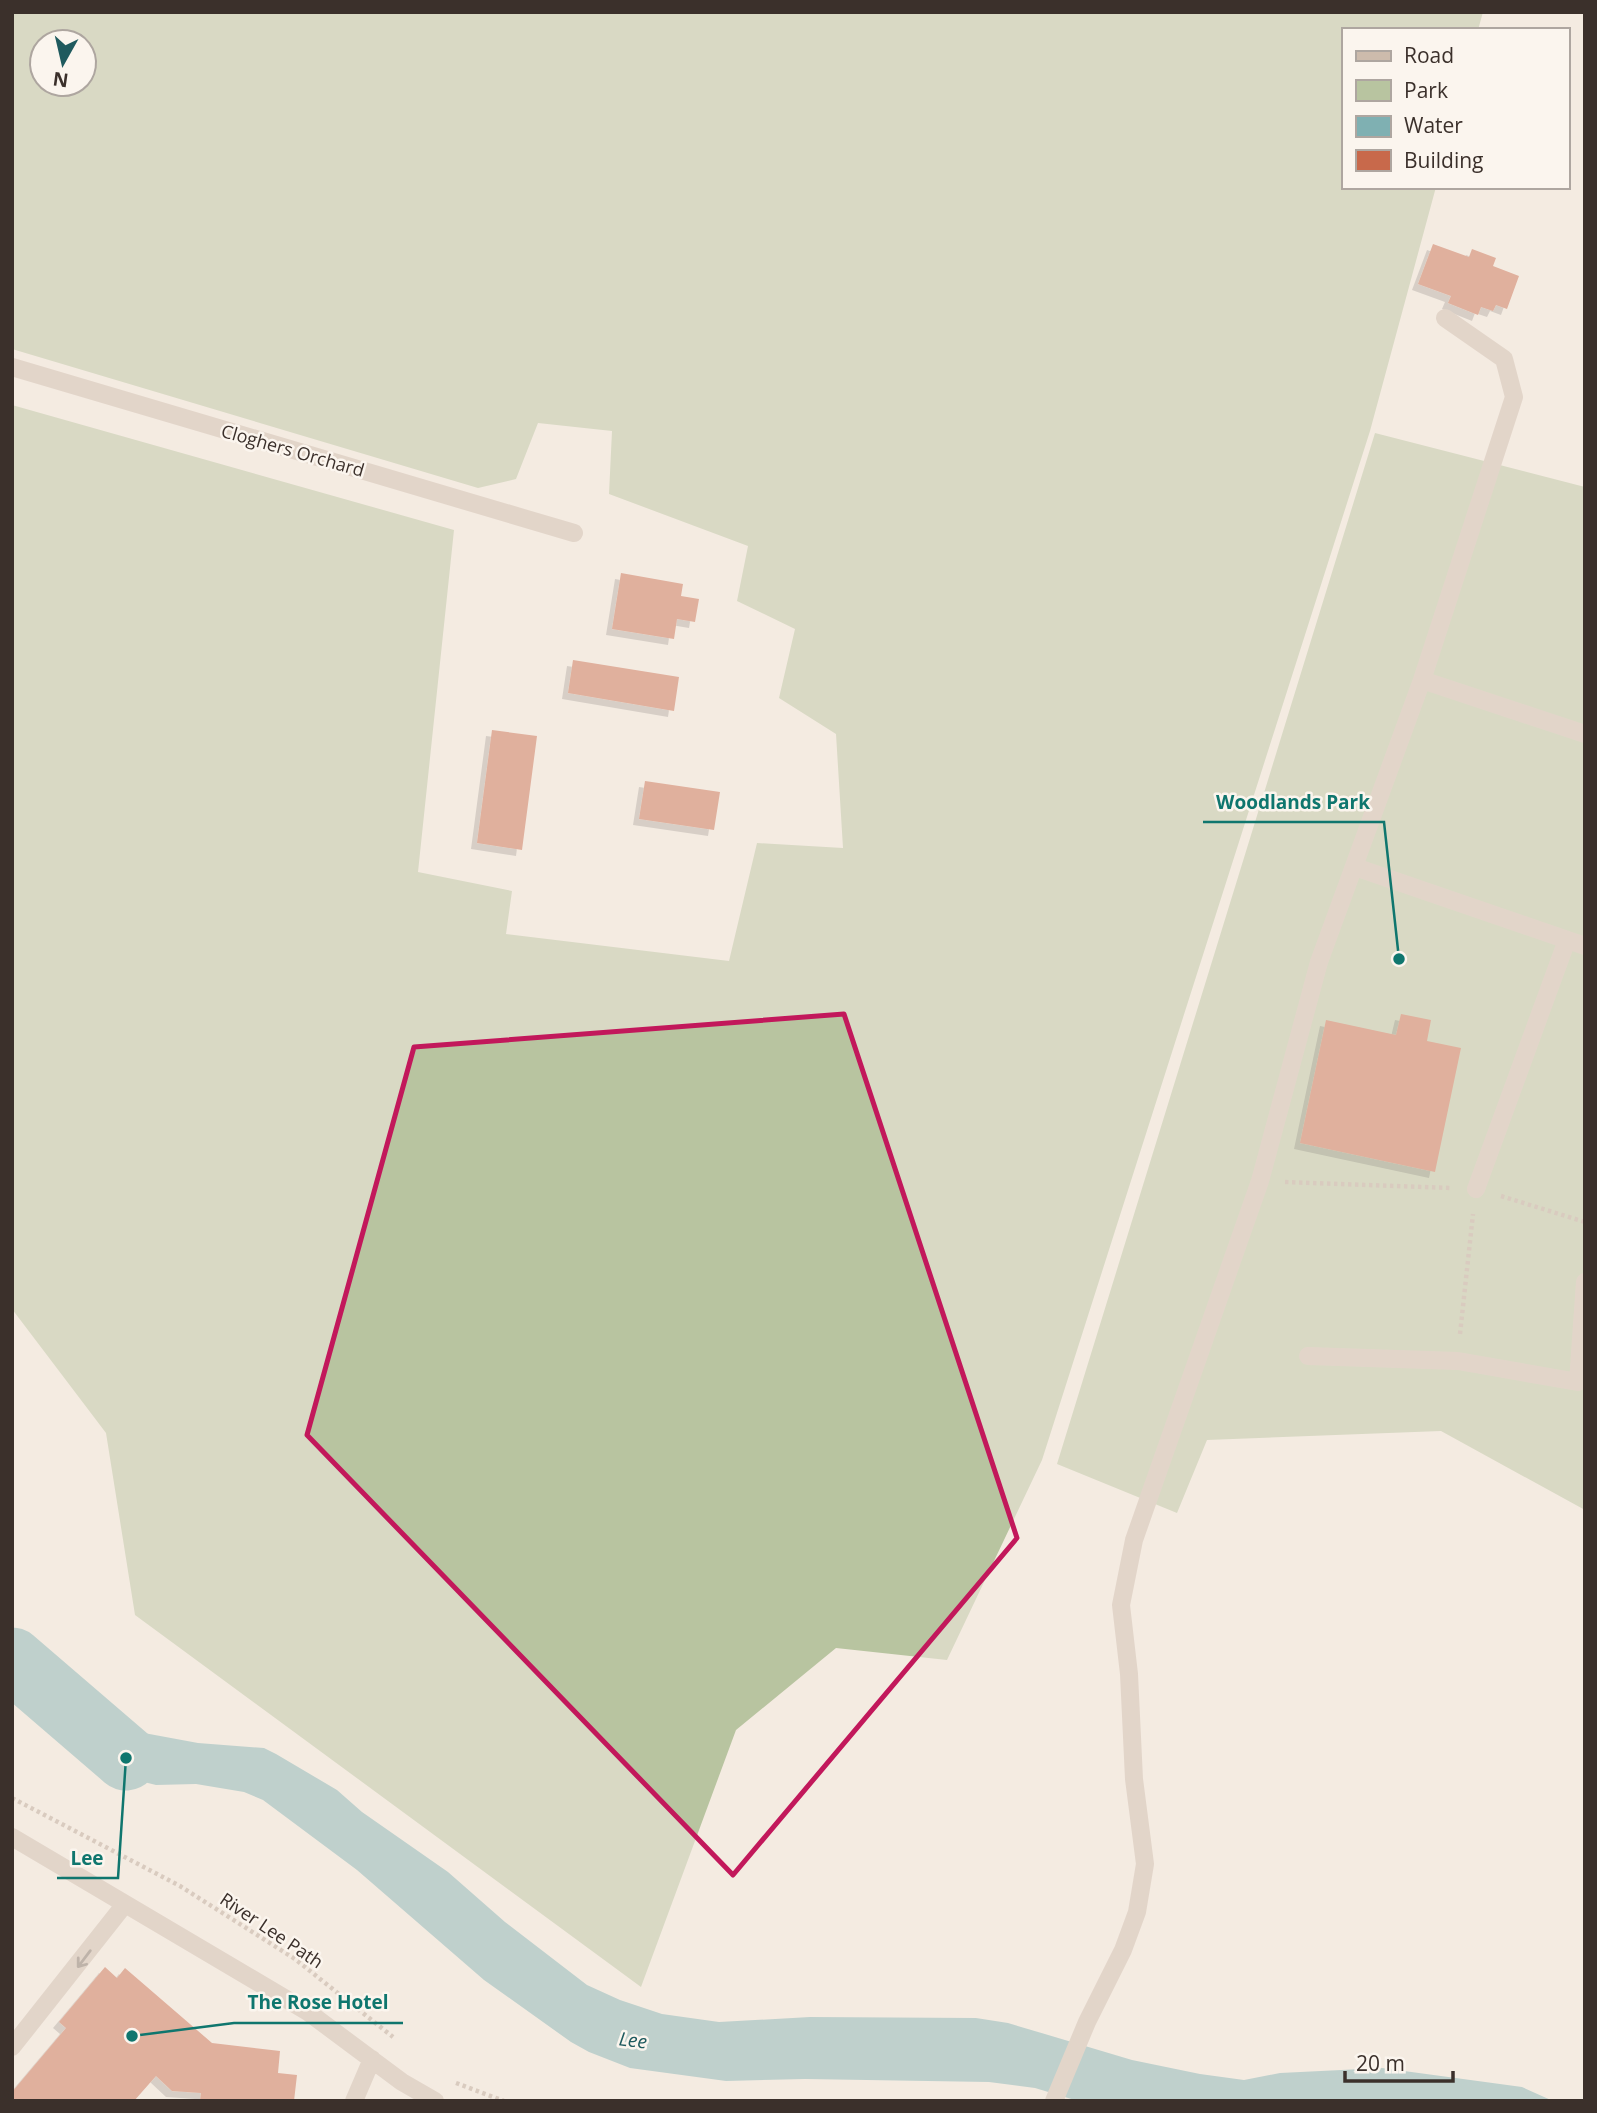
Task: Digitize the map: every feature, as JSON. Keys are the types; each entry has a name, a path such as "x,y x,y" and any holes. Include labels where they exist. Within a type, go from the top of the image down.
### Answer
{"street":[{"path":"1054,2101 1087,2022 1123,1950 1137,1912 1145,1864 1134,1779 1129,1674 1121,1605 1132,1553 1196,1358 1260,1181 1320,962 1422,680 1514,397 1504,359 1446,317"},
{"name":"Cloghers Orchard","path":"12,367 574,533"},
{"path":"1422,680 1585,734"},
{"path":"1354,867 1585,946"},
{"path":"1476,1189 1567,940"},
{"path":"1308,1356 1458,1362 1578,1382 1585,1282"},
{"path":"12,1836 308,2012 401,2082 435,2101"},
{"path":"12,2047 125,1904"},
{"path":"354,2101 372,2059"}],"path":[{"path":"1260,1181 1476,1189 1585,1222"},
{"path":"1458,1362 1476,1189"},
{"name":"River Lee Path","path":"12,1798 192,1893 295,1959 399,2042"},
{"path":"446,2079 504,2101"}],"highlighted area":[{"path":"844,1014 1017,1538 733,1875 307,1435 414,1047"}],"green space":[{"path":"12,12 1483,12 1479,28 1342,28 1342,189 1435,189 1370,431 1042,1460 947,1660 836,1648 736,1730 641,1987 135,1615 106,1433 12,1309 12,405 454,530 418,872 512,891 506,934 729,961 757,843 843,848 836,734 779,698 795,629 737,601 748,546 609,494 612,431 538,423 516,479 478,488 12,349"},
{"path":"1375,433 1585,487 1585,1510 1441,1431 1207,1440 1177,1513 1057,1464"}],"water":[{"path":"79,1676 97,1704 114,1717 144,1733 198,1743 264,1748 276,1754 337,1790 362,1812 448,1872 505,1922 587,1985 662,2014 719,2022 810,2017 976,2018 1008,2023 1132,2060 1200,2074 1244,2080 1280,2073 1382,2068 1522,2087 1553,2101 1078,2101 1035,2088 989,2082 805,2079 726,2081 630,2068 571,2042 484,1980 357,1870 263,1800 244,1792 196,1784 156,1785 124,1777 89,1760 38,1719"}],"building":[{"path":"1433,244 1469,257 1472,249 1496,258 1493,266 1519,276 1507,309 1496,305 1493,311 1481,307 1478,315 1448,303 1451,296 1418,284"},
{"path":"621,573 683,584 681,596 699,599 695,622 677,619 674,639 612,629"},
{"path":"573,660 679,677 674,711 568,693"},
{"path":"492,730 537,736 522,850 477,843"},
{"path":"645,781 720,792 714,830 639,819"},
{"path":"1401,1014 1431,1020 1427,1041 1461,1048 1435,1172 1300,1143 1326,1020 1396,1035"},
{"path":"105,1967 117,1978 125,1968 212,2043 280,2051 278,2073 297,2075 294,2101 200,2101 201,2093 172,2091 156,2076 134,2101 12,2101 12,2092 66,2028 59,2022"}],"waterway":[{"name":"Lee","path":"12,1660 126,1758"}],"place":[{"name":"Woodlands Park","path":"1399,959"},
{"name":"Lee","path":"126,1758"},
{"name":"The Rose Hotel","path":"132,2036"}]}
